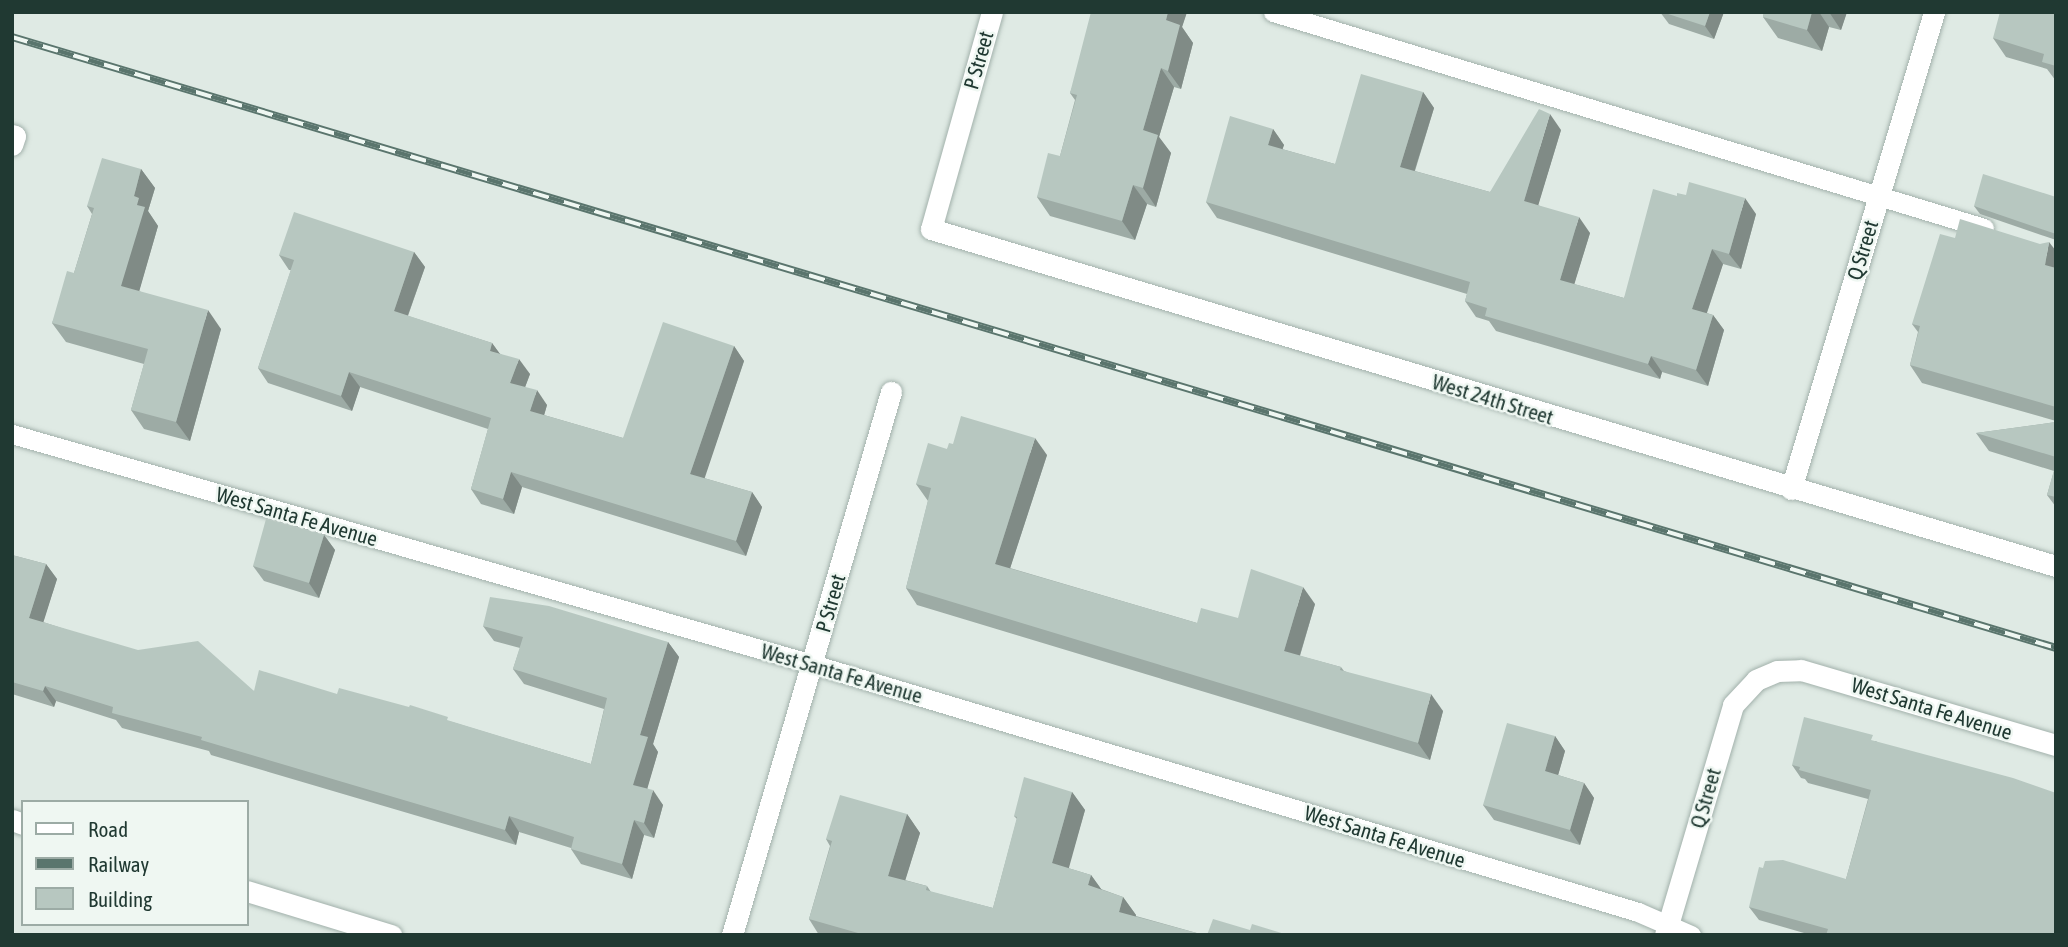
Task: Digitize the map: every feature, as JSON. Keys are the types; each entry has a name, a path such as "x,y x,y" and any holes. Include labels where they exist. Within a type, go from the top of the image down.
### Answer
{"street":[{"name":"P Street","path":"931,229 992,12"},
{"name":"Q Street","path":"1791,489 1934,12"},
{"name":"West 24th Street","path":"931,229 1791,489 2056,566"},
{"name":"P Street","path":"732,935 891,391"},
{"name":"West Santa Fe Avenue","path":"1766,675 1789,670 1812,673 2056,745"},
{"name":"Q Street","path":"1666,930 1733,705 1747,687 1766,675"},
{"path":"248,891 391,935"}],"lane":[{"path":"1273,12 2005,234"},
{"name":"West Santa Fe Avenue","path":"12,434 812,664 1638,912 1666,930 1691,935"}],"building":[{"path":"1091,12 1168,12 1166,20 1180,25 1168,71 1161,68 1143,130 1158,135 1143,188 1133,185 1122,221 1037,197 1048,153 1060,156 1077,95 1070,93"},
{"path":"1662,12 1710,12 1705,26"},
{"path":"1764,12 1812,12 1807,30 1763,17"},
{"path":"2000,12 2056,12 2056,66 2042,62 2044,54 1993,38"},
{"path":"1361,74 1423,92 1400,167 1490,192 1539,109 1550,114 1524,201 1579,217 1560,280 1624,298 1653,189 1677,196 1677,193 1686,195 1689,182 1745,198 1729,254 1712,249 1692,309 1713,315 1696,370 1651,356 1648,364 1485,316 1487,308 1465,301 1470,282 1206,202 1230,116 1273,129 1268,145 1335,164"},
{"path":"102,158 141,169 134,196 139,198 137,205 145,207 121,286 208,310 176,422 131,410 148,349 52,323 67,271 74,273 94,208 87,206"},
{"path":"1983,174 2056,197 2056,234 1974,206"},
{"path":"294,212 414,252 394,311 492,343 490,351 519,359 510,383 537,390 530,411 623,438 663,322 734,346 690,474 752,492 736,541 511,472 503,499 471,489 491,418 349,372 341,396 258,368 294,260 279,255"},
{"path":"1960,219 2040,244 2049,242 2045,265 2056,268 2056,407 1910,365 1920,326 1912,324 1940,234 1955,238"},
{"path":"961,416 1035,438 995,564 1197,623 1201,608 1238,618 1251,569 1303,587 1284,651 1341,667 1340,670 1431,694 1418,743 906,588 931,488 916,484 928,443 947,449 949,443 953,444"},
{"path":"2056,422 2056,457 1976,433"},
{"path":"2056,463 2056,497 2047,495"},
{"path":"266,519 324,535 309,583 253,566"},
{"path":"12,555 46,564 29,618 138,650 198,641 254,691 259,670 337,694 339,688 409,707 410,705 448,717 447,720 591,764 607,698 513,669 523,637 483,626 490,597 549,606 668,642 640,735 648,737 633,785 653,790 644,823 634,820 622,864 571,849 574,837 509,816 505,830 201,740 202,737 112,713 113,707 45,686 43,691 12,682"},
{"path":"1804,717 1873,735 1871,740 2013,778 2056,793 2056,935 1826,935 1828,929 1749,907 1759,867 1763,868 1765,861 1783,860 1846,879 1871,790 1799,770 1800,767 1792,765"},
{"path":"1507,723 1555,736 1545,771 1584,783 1570,830 1483,805"},
{"path":"1024,777 1072,792 1052,863 1091,875 1088,885 1123,897 1119,912 1204,935 865,935 809,919 832,841 826,839 840,795 907,814 888,876 927,886 926,890 993,908 1017,817 1014,816"},
{"path":"1213,919 1250,930 1252,924 1288,935 1207,935"}],"railway":[{"path":"12,37 2056,648"}]}
